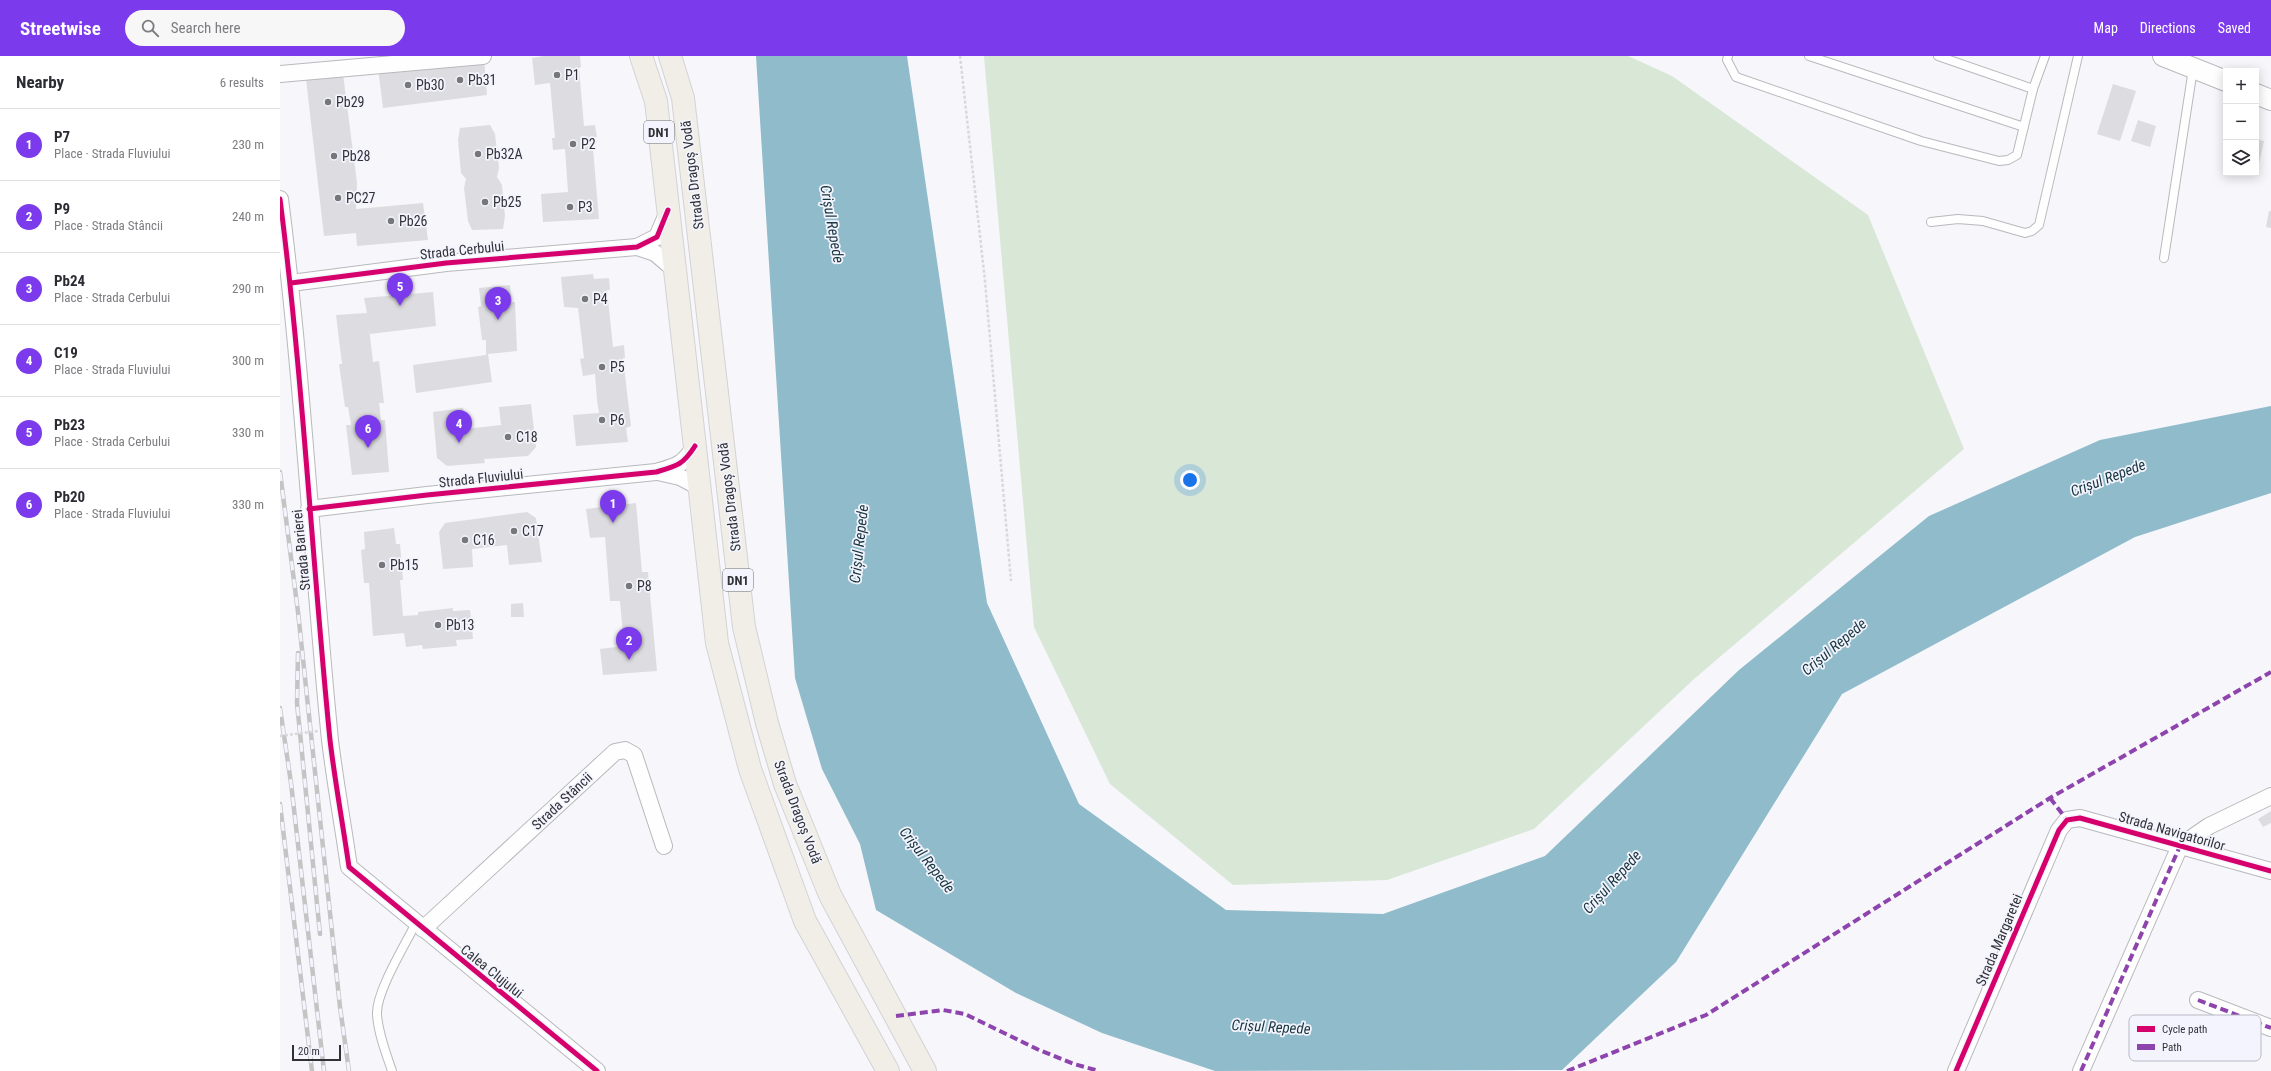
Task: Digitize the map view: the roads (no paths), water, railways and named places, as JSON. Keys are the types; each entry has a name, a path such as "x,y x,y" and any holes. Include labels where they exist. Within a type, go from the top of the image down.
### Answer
{"main road":[{"name":"Strada Dragoș Vodă","path":"641,56 656,101 717,643 750,769 805,921 888,1071"},
{"name":"Strada Dragoș Vodă","path":"670,56 683,98 744,627 767,723 785,784 830,895 925,1071"}],"street":[{"path":"280,74 385,60 483,56"},
{"path":"2166,56 2223,80"},
{"path":"2259,95 2271,100"},
{"name":"Strada Barierei","path":"280,199 291,283 309,509 330,741 349,867 373,888"},
{"path":"637,247 657,237 668,210"},
{"path":"637,247 655,253 674,269"},
{"name":"Strada Cerbului","path":"291,283 454,262 637,247"},
{"path":"656,472 679,465 687,459 695,446"},
{"path":"656,472 680,477 699,487"},
{"name":"Strada Fluviului","path":"309,509 427,495 656,472"},
{"name":"Strada Stâncii","path":"419,926 615,752 625,750 634,755 664,846"},
{"path":"2081,1071 2180,846 2209,826 2271,796"},
{"name":"Strada Navigatorilor","path":"2067,820 2080,818 2271,871"},
{"name":"Strada Margaretei","path":"1956,1071 2059,830 2067,820"},
{"name":"Calea Clujului","path":"373,888 597,1071"},
{"path":"2198,1000 2240,1015"}],"lane":[{"path":"1728,56 1727,60 1736,76 1921,141 1999,161 2008,160 2017,155 2033,89 2045,56"},
{"path":"1810,56 2024,127"},
{"path":"1938,56 2033,89"},
{"path":"1931,222 1958,219 1983,222 2025,233 2032,231 2039,226 2078,56"},
{"path":"2164,258 2193,68"},
{"path":"392,1071 379,1027 377,1013 380,998 419,926"}],"water":[{"name":"Crișul Repede","path":"756,56 907,56 987,603 1079,804 1226,910 1383,914 1545,856 1739,670 1929,516 2100,440 2271,406 2271,493 2135,537 1842,694 1676,962 1562,1070 1215,1071 1102,1033 1016,993 876,910 860,844 822,769 795,678"}],"railway":[{"path":"280,472 298,612 340,1007 349,1071"},
{"path":"298,653 297,703 320,934"},
{"path":"280,708 291,783 324,1071"},
{"path":"280,804 312,1071"}],"place":[{"name":"P1","path":"557,75"},
{"name":"Pb31","path":"460,80"},
{"name":"Pb30","path":"408,85"},
{"name":"Pb29","path":"328,102"},
{"name":"P2","path":"573,144"},
{"name":"Pb32A","path":"478,154"},
{"name":"Pb28","path":"334,156"},
{"name":"PC27","path":"338,198"},
{"name":"Pb25","path":"485,202"},
{"name":"P3","path":"570,207"},
{"name":"Pb26","path":"391,221"},
{"name":"P4","path":"585,299"},
{"name":"Pb23","path":"400,306"},
{"name":"Pb24","path":"498,320"},
{"name":"P5","path":"602,367"},
{"name":"P6","path":"602,420"},
{"name":"C18","path":"508,437"},
{"name":"C19","path":"459,443"},
{"name":"Pb20","path":"368,448"},
{"name":"P7","path":"613,523"},
{"name":"C17","path":"514,531"},
{"name":"C16","path":"465,540"},
{"name":"Pb15","path":"382,565"},
{"name":"P8","path":"629,586"},
{"name":"Pb13","path":"438,625"},
{"name":"P9","path":"629,660"}]}
